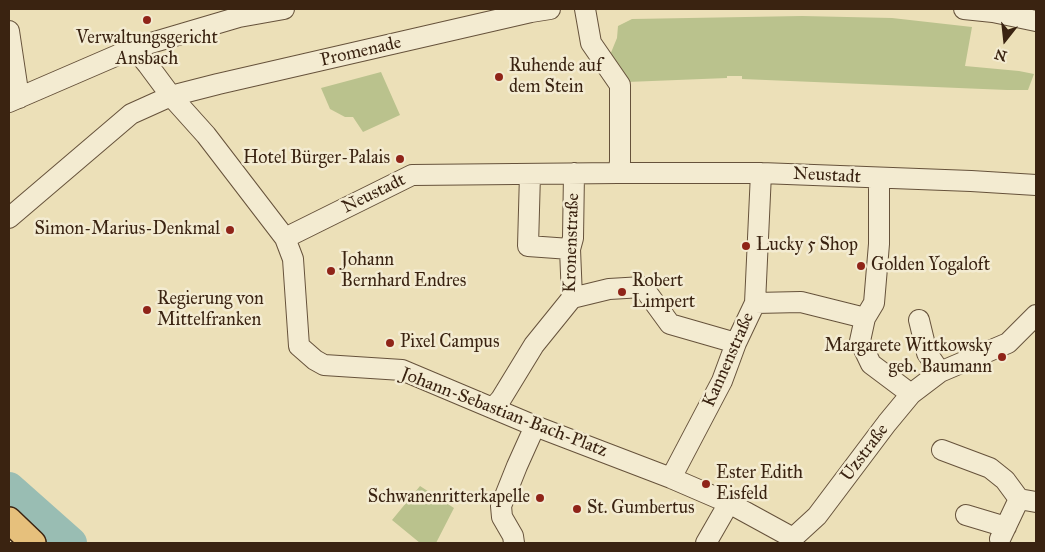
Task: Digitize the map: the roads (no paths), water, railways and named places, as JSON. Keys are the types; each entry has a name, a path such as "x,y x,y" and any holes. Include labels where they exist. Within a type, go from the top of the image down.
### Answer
{"main road":[{"path":"9,520 34,543"}],"street":[{"path":"9,31 14,100 134,48 239,17 284,9"},
{"name":"Promenade","path":"9,218 131,114 171,96 550,9"},
{"path":"584,9 591,43 620,86 620,162 618,173"},
{"path":"964,9 993,12 1036,21"},
{"path":"134,48 171,96"},
{"name":"Johann-Sebastian-Bach-Platz","path":"171,96 206,135 285,238 294,259 299,346 315,360 324,365 402,370 535,426 671,478 729,503 794,541"},
{"name":"Neustadt","path":"285,238 412,176 574,173 760,173 971,181 1036,186"},
{"name":"Kronenstraße","path":"493,408 534,345 572,298 570,249 573,238 574,173"},
{"name":"Kannenstraße","path":"671,478 722,380 754,303 760,173"},
{"path":"530,174 528,246 570,249"},
{"path":"879,178 879,244 874,303 865,318 860,341 871,364 911,394"},
{"path":"572,298 609,289 643,287 670,324 736,343"},
{"path":"754,303 802,302 865,318"},
{"name":"Uzstraße","path":"794,541 817,516 911,394 940,372 1008,343 1036,315"},
{"path":"919,320 927,353 940,372"},
{"path":"514,543 513,536 502,517 501,506 535,426"},
{"path":"942,450 990,468 1027,501 1003,533 966,515"},
{"path":"706,543 729,503"}],"waterway":[{"path":"9,488 71,543"}],"place":[{"name":"Verwaltungsgericht Ansbach","path":"147,20"},
{"name":"Ruhende auf dem Stein","path":"499,77"},
{"name":"Hotel Bürger-Palais","path":"400,159"},
{"name":"Simon-Marius-Denkmal","path":"230,230"},
{"name":"Lucky 5 Shop","path":"746,246"},
{"name":"Golden Yogaloft","path":"861,266"},
{"name":"Johann Bernhard Endres","path":"331,271"},
{"name":"Robert Limpert","path":"622,292"},
{"name":"Regierung von Mittelfranken","path":"147,310"},
{"name":"Pixel Campus","path":"390,343"},
{"name":"Margarete Wittkowsky geb. Baumann","path":"1002,357"},
{"name":"Ester Edith Eisfeld","path":"706,484"},
{"name":"Schwanenritterkapelle","path":"540,498"},
{"name":"St. Gumbertus","path":"577,509"}]}
